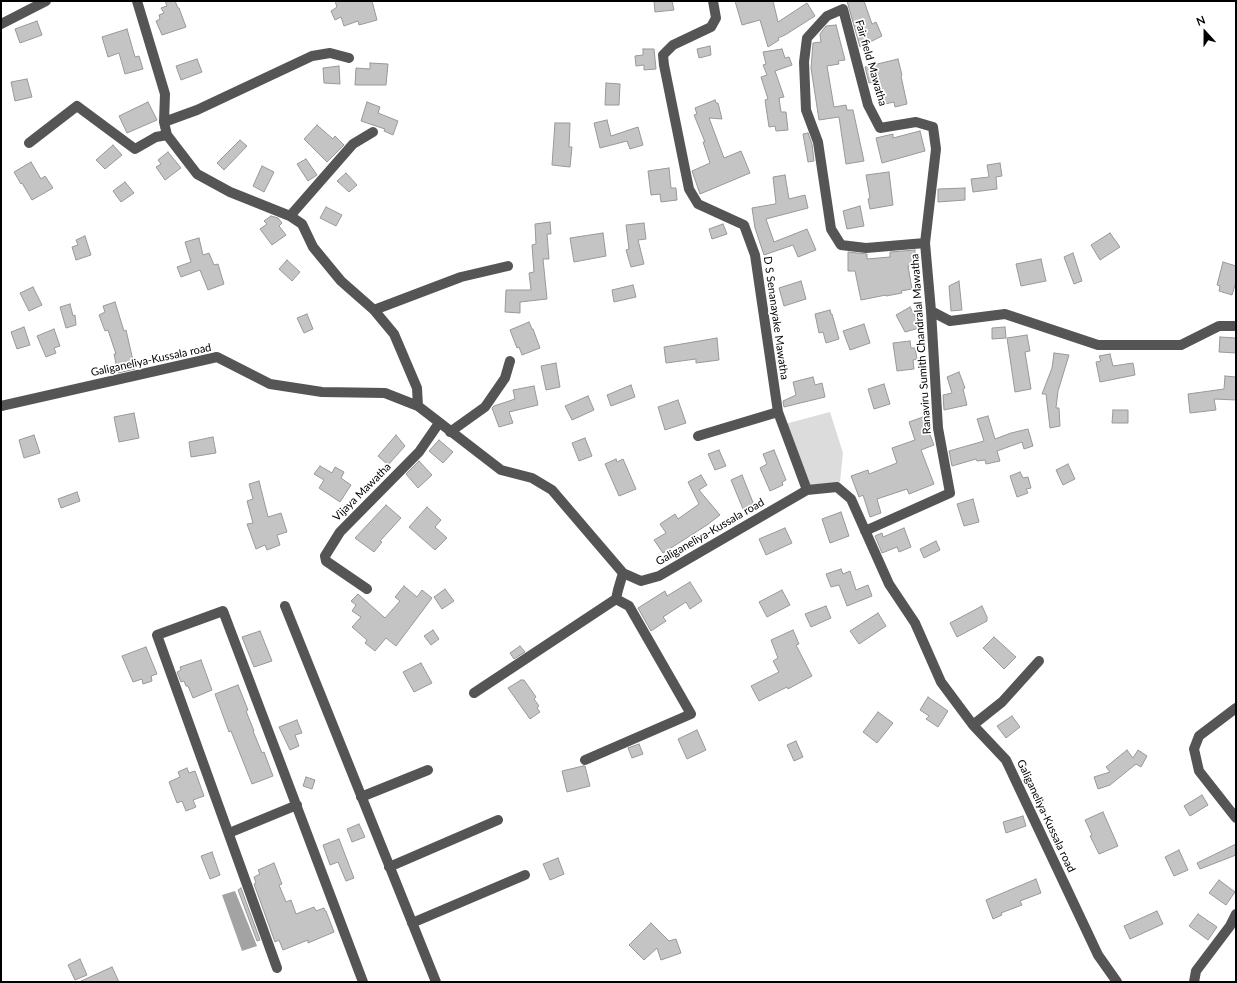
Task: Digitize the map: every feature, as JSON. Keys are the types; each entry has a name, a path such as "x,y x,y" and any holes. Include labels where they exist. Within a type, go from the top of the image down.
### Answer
{"street":[{"path":"1,24 46,1"},
{"path":"137,1 165,94 164,122 167,135 197,174 230,192 290,216 302,224 313,247 341,281 374,310 394,334 417,388 418,406"},
{"name":"D S Senanayake Mawatha","path":"713,1 716,18 711,27 673,45 663,55 664,65 689,189 698,204 744,225 755,255 778,412 807,490"},
{"name":"Fair field Mawatha","path":"843,9 868,105 880,128 916,122 933,127 936,149 925,243 866,248 840,245 831,230 818,142 806,110 804,62 807,38 827,16 843,9"},
{"path":"164,122 197,110 312,56 330,53 349,58"},
{"path":"29,143 77,106 135,149 156,137 167,135"},
{"path":"290,216 352,144 373,132"},
{"name":"Ranaviru Sumith Chandralal Mawatha","path":"865,532 950,493 938,428 931,311 925,243"},
{"path":"374,310 461,277 508,266"},
{"path":"931,311 950,321 1005,314 1098,345 1181,345 1219,326 1236,326"},
{"name":"Galiganeliya-Kussala road","path":"1,406 217,357 270,384 322,392 386,394 418,406 501,470 532,478 552,490 623,573 641,580 659,576 807,490 837,486 851,500 889,584 915,623 941,682 973,725 1006,760 1098,955 1117,982"},
{"path":"450,432 485,407 505,378 510,361"},
{"path":"698,436 778,412"},
{"name":"Vijaya Mawatha","path":"367,589 326,561 325,556 340,532 419,452 439,423"},
{"path":"474,693 616,599 623,573"},
{"path":"585,760 691,714 629,606 616,599"},
{"path":"285,606 436,982"},
{"path":"277,968 157,635 223,611 363,982"},
{"path":"973,725 1002,702 1039,661"},
{"path":"1236,708 1199,736 1194,749 1199,772 1236,818"},
{"path":"361,797 428,770"},
{"path":"229,833 297,805"},
{"path":"389,867 498,820"},
{"path":"412,923 525,875"},
{"path":"1194,982 1196,970 1230,926 1236,914"}],"shaded area":[{"path":"830,412 843,453 840,482 808,485 785,424"},
{"path":"235,891 257,946 242,951 222,895"}],"building":[{"path":"165,1 175,1 186,27 162,35 156,21 160,19 159,15 164,13 161,8 167,6"},
{"path":"335,1 372,1 377,20 359,25 358,21 344,26 341,17 335,20 331,11 337,7"},
{"path":"654,1 672,1 674,10 655,12"},
{"path":"735,1 773,1 778,22 807,3 815,16 778,38 779,40 768,47 760,20 742,25"},
{"path":"847,1 864,1 872,24 876,22 882,36 860,47"},
{"path":"37,21 42,35 20,43 15,29"},
{"path":"836,25 845,60 838,61 839,64 827,66 834,107 846,105 847,110 853,110 864,161 846,164 839,117 819,120 811,68 813,43 821,42 820,34 826,26"},
{"path":"127,29 135,57 139,56 143,69 125,74 119,53 108,57 102,37"},
{"path":"710,46 711,55 699,58 697,49"},
{"path":"643,49 654,49 656,69 644,70 644,65 636,66 635,56 643,55"},
{"path":"782,49 785,58 789,57 792,65 775,71 784,97 779,98 781,112 786,112 788,130 776,131 775,126 769,127 765,100 768,99 761,77 767,75 763,65 766,64 763,52"},
{"path":"197,59 202,72 181,80 176,66"},
{"path":"898,59 907,104 895,107 894,102 885,104 879,81 869,83 865,67"},
{"path":"370,63 388,64 386,85 355,85 356,68 370,69"},
{"path":"339,66 340,84 324,83 323,68"},
{"path":"27,79 32,97 15,101 11,82"},
{"path":"606,83 620,84 619,105 605,105"},
{"path":"715,100 716,103 718,103 722,119 709,118 724,158 741,151 750,173 700,194 692,171 710,163 703,142 705,142 694,115 697,114 695,108"},
{"path":"148,102 157,120 127,133 119,116"},
{"path":"367,102 380,107 378,113 398,121 393,135 384,131 385,129 361,121"},
{"path":"607,120 611,136 638,127 643,145 630,149 627,141 600,148 594,123"},
{"path":"555,123 570,123 569,147 572,147 570,167 552,165"},
{"path":"317,125 333,139 335,136 344,145 327,162 304,139"},
{"path":"920,131 925,151 882,163 876,138 893,134 893,138"},
{"path":"808,133 812,144 814,161 808,162 803,134"},
{"path":"240,140 247,146 224,170 217,163"},
{"path":"113,145 122,155 105,169 96,160"},
{"path":"168,152 181,168 165,180 156,167 161,164 158,160"},
{"path":"306,159 317,175 308,181 297,164"},
{"path":"31,162 41,179 45,176 53,188 32,200 14,172"},
{"path":"1000,163 1002,176 996,177 997,189 973,192 971,179 989,177 987,165"},
{"path":"262,166 274,172 264,192 253,186"},
{"path":"669,168 671,188 676,188 677,200 661,202 660,194 651,195 648,171"},
{"path":"889,172 893,205 870,209 868,199 870,198 866,175"},
{"path":"346,173 357,185 349,192 337,181"},
{"path":"785,175 789,199 805,195 808,208 766,219 774,242 807,229 816,250 798,257 793,245 764,255 755,228 752,208 776,203 773,177"},
{"path":"125,182 134,193 121,202 113,191"},
{"path":"965,188 965,200 938,202 938,189"},
{"path":"860,206 864,226 847,229 843,211"},
{"path":"326,207 342,215 336,226 320,218"},
{"path":"271,216 278,218 282,223 279,226 286,235 272,245 260,229 267,224 264,221"},
{"path":"550,222 551,234 547,234 549,259 543,259 547,299 520,302 520,313 505,312 506,290 531,290 529,273 534,272 532,245 536,244 535,224"},
{"path":"644,223 646,239 638,240 644,264 631,267 626,250 629,249 626,225"},
{"path":"723,224 727,234 712,239 709,229"},
{"path":"603,233 606,256 574,262 570,238"},
{"path":"1110,233 1120,247 1100,260 1091,245"},
{"path":"85,236 91,255 76,260 72,247 78,245 76,240"},
{"path":"199,238 203,255 209,253 214,265 218,264 224,284 208,290 200,270 181,277 177,267 191,262 185,242"},
{"path":"915,250 915,266 908,266 912,289 901,291 902,293 861,300 855,271 848,271 848,252 867,254 867,259 890,257 890,252"},
{"path":"1073,253 1082,281 1074,284 1064,257"},
{"path":"1041,259 1046,281 1021,286 1016,264"},
{"path":"287,260 300,272 292,281 279,269"},
{"path":"1223,262 1236,266 1236,282 1232,295 1219,291 1220,286 1217,285"},
{"path":"801,281 806,299 784,306 779,288"},
{"path":"959,281 962,310 951,311 949,286"},
{"path":"633,285 636,297 614,302 612,290"},
{"path":"33,287 42,305 29,311 20,293"},
{"path":"115,302 124,331 126,330 135,369 118,373 114,354 116,354 108,330 105,331 99,315 105,312 103,306"},
{"path":"70,304 73,316 75,315 76,325 66,328 60,307"},
{"path":"910,307 915,316 920,314 923,327 905,332 896,315"},
{"path":"830,310 839,339 826,343 823,332 819,333 815,314"},
{"path":"307,314 313,329 304,333 297,318"},
{"path":"529,322 540,348 522,355 519,347 517,348 510,330"},
{"path":"864,324 870,343 850,350 843,331"},
{"path":"24,327 30,345 17,349 11,332"},
{"path":"1005,327 1006,338 992,339 992,328"},
{"path":"54,329 60,346 54,348 56,353 46,357 37,336"},
{"path":"1027,335 1030,351 1025,352 1031,389 1015,392 1007,338"},
{"path":"1220,337 1236,338 1236,353 1219,352"},
{"path":"717,338 719,360 696,363 696,359 666,363 664,347"},
{"path":"910,341 911,348 915,348 917,359 913,360 914,369 897,371 893,343"},
{"path":"1054,353 1069,355 1058,391 1056,408 1059,408 1060,426 1050,428 1046,394 1042,394 1052,368"},
{"path":"1110,354 1113,366 1133,363 1135,375 1100,382 1096,362 1101,361 1099,356"},
{"path":"556,363 560,387 546,390 541,366"},
{"path":"959,372 965,388 963,389 967,405 944,410 943,395 952,393 947,377"},
{"path":"1225,376 1236,377 1236,400 1214,399 1216,410 1190,413 1188,394 1224,389"},
{"path":"813,377 815,385 822,383 825,397 784,407 783,401 796,395 793,382"},
{"path":"884,384 890,404 874,409 868,389"},
{"path":"631,385 635,397 611,406 607,395"},
{"path":"534,386 538,405 509,412 513,423 499,427 492,408 515,399 513,390"},
{"path":"588,396 594,410 572,420 565,406"},
{"path":"678,400 686,423 665,430 658,407"},
{"path":"1113,410 1128,410 1128,423 1112,423"},
{"path":"134,413 139,438 119,442 114,417"},
{"path":"988,416 995,439 1028,429 1033,446 1024,449 1022,442 997,451 1000,461 986,464 985,460 977,461 976,459 952,466 949,451 984,441 977,419"},
{"path":"923,417 934,445 921,450 934,484 909,494 907,489 877,499 881,513 870,517 863,495 859,497 851,476 868,470 869,474 897,463 892,448 915,440 909,422"},
{"path":"34,435 40,453 24,458 19,440"},
{"path":"396,435 405,446 388,465 378,456"},
{"path":"213,437 216,453 191,457 189,442"},
{"path":"585,438 592,456 579,461 572,443"},
{"path":"439,440 453,452 443,463 429,451"},
{"path":"719,450 726,466 715,470 708,454"},
{"path":"774,450 786,480 782,482 783,485 770,491 760,468 767,464 763,454"},
{"path":"616,459 617,462 623,459 636,489 619,496 605,464"},
{"path":"419,461 432,475 418,488 406,474"},
{"path":"1068,464 1075,479 1063,485 1056,470"},
{"path":"320,466 332,473 335,467 344,472 341,478 351,485 340,502 319,488 324,480 314,474"},
{"path":"1020,472 1023,478 1028,477 1031,488 1026,489 1028,493 1017,497 1010,476"},
{"path":"701,475 707,485 699,490 720,515 663,553 654,540 666,533 660,524 675,514 678,519 699,504 688,482"},
{"path":"742,475 754,505 743,509 731,480"},
{"path":"259,481 268,517 281,513 287,532 277,535 280,545 267,550 265,545 256,549 247,524 253,523 247,501 253,499 249,484"},
{"path":"77,492 80,501 61,508 58,499"},
{"path":"973,499 979,522 964,526 957,504"},
{"path":"386,505 401,518 380,541 382,542 374,552 355,538"},
{"path":"427,507 441,520 435,527 447,538 435,550 409,527"},
{"path":"841,512 849,536 830,543 822,519"},
{"path":"785,528 792,543 766,555 759,539"},
{"path":"904,528 911,547 899,552 897,547 882,553 875,536 882,533 883,537"},
{"path":"936,541 940,550 924,558 920,549"},
{"path":"841,569 843,574 850,571 856,590 868,585 872,596 847,606 839,585 831,587 826,574"},
{"path":"690,582 702,601 690,609 686,602 663,617 666,621 651,631 638,608 665,591 667,596"},
{"path":"404,586 417,597 422,590 432,598 396,646 386,638 375,651 365,643 367,640 352,627 361,617 352,611 356,605 351,601 358,594 385,618 400,601 395,597"},
{"path":"445,589 454,601 442,609 434,597"},
{"path":"782,590 790,605 767,617 759,602"},
{"path":"826,606 831,618 811,627 805,614"},
{"path":"982,606 987,617 987,621 957,637 950,623"},
{"path":"878,613 886,626 859,644 850,631"},
{"path":"433,630 439,639 431,645 424,636"},
{"path":"793,630 799,644 796,645 812,676 788,689 787,687 759,701 751,686 779,672 773,661 778,658 771,640"},
{"path":"260,631 272,661 254,667 242,637"},
{"path":"994,637 1016,657 1004,669 983,648"},
{"path":"520,646 525,652 514,659 510,653"},
{"path":"146,647 157,674 151,676 152,681 143,684 142,679 133,682 122,656"},
{"path":"201,660 212,690 193,698 188,686 186,686 184,681 181,682 177,672 181,670 180,667"},
{"path":"421,663 432,683 414,692 403,672"},
{"path":"521,680 524,680 536,697 534,699 539,706 537,708 540,712 530,719 508,688"},
{"path":"238,685 248,710 246,711 253,731 262,753 264,752 273,776 252,784 231,731 229,732 215,694"},
{"path":"928,697 948,711 938,727 926,719 929,716 920,710"},
{"path":"878,712 893,723 877,743 863,732"},
{"path":"1012,716 1020,727 1006,738 997,726"},
{"path":"297,720 302,733 295,735 299,746 290,750 279,727"},
{"path":"697,730 706,750 687,759 678,739"},
{"path":"796,741 803,757 794,761 787,745"},
{"path":"639,744 643,754 632,758 628,748"},
{"path":"1127,750 1133,758 1138,750 1147,756 1141,767 1136,764 1110,785 1098,789 1094,777 1110,772 1106,767"},
{"path":"585,766 590,786 567,792 562,771"},
{"path":"187,768 189,773 195,771 204,796 193,800 196,807 186,811 182,801 177,803 169,782 180,777 178,772"},
{"path":"306,777 315,780 312,789 303,786"},
{"path":"1202,795 1208,805 1190,816 1184,806"},
{"path":"1103,812 1118,846 1099,854 1090,836 1092,835 1085,820"},
{"path":"1023,816 1026,826 1006,833 1003,822"},
{"path":"359,824 365,837 352,842 347,829"},
{"path":"339,839 354,878 346,881 338,862 330,865 323,845"},
{"path":"1236,844 1236,855 1200,869 1197,863"},
{"path":"1179,850 1188,870 1174,876 1165,857"},
{"path":"212,852 220,875 210,879 201,856"},
{"path":"558,858 564,874 550,880 543,864"},
{"path":"274,863 282,884 279,885 286,902 291,900 296,914 314,907 316,911 324,908 334,932 308,943 308,940 283,950 279,940 275,942 254,884 256,883 254,877 260,874 258,870"},
{"path":"1036,879 1041,893 1020,901 1022,905 1001,913 1002,915 993,919 986,900"},
{"path":"1219,880 1235,892 1226,905 1209,893"},
{"path":"241,888 260,940 257,941 238,890"},
{"path":"1157,911 1163,924 1130,939 1124,926"},
{"path":"1198,914 1217,927 1208,940 1189,926"},
{"path":"651,923 669,941 676,939 681,953 661,960 657,948 644,960 629,945"},
{"path":"80,959 87,975 75,980 68,965"},
{"path":"112,967 119,982 79,982"}]}
